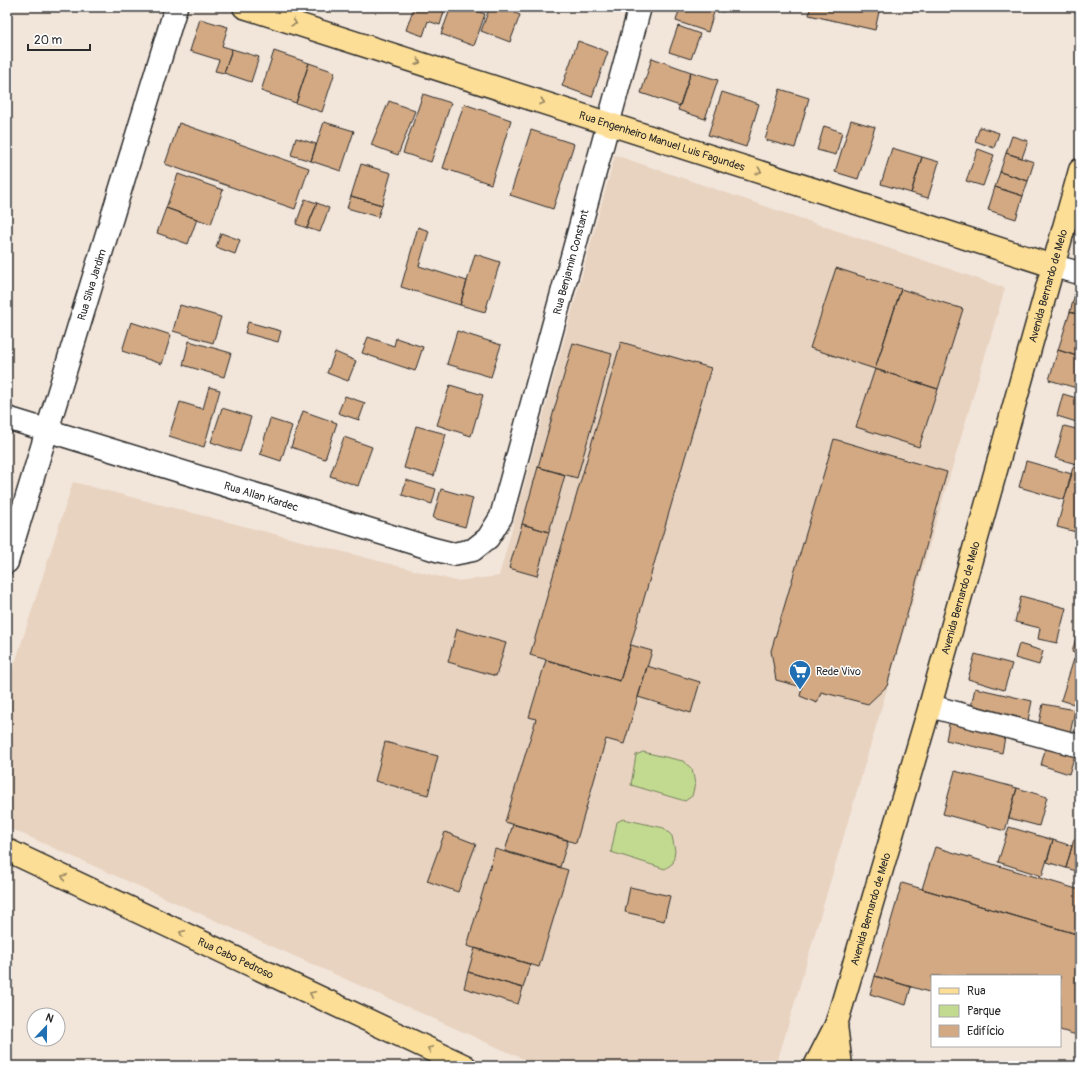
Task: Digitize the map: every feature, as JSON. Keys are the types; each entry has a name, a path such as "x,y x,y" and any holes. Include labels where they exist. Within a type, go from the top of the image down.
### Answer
{"main road":[{"name":"Rua Engenheiro Manuel Luis Fagundes","path":"244,7 1053,266"},
{"name":"Avenida Bernardo de Melo","path":"836,1025 930,706 1080,170"},
{"name":"Rua Cabo Pedroso","path":"7,850 465,1066"},
{"path":"815,1066 836,1025"},
{"path":"836,1025 841,1066"}],"street":[{"name":"Rua Silva Jardim","path":"7,562 176,7"},
{"name":"Rua Benjamin Constant","path":"501,516 640,7"},
{"name":"Rua Engenheiro Manuel Luis Fagundes","path":"1053,266 1080,273"},
{"name":"Rua Allan Kardec","path":"7,418 453,554 473,550 488,538 501,516"},
{"path":"930,706 1080,746"}],"shaded area":[{"path":"615,155 1005,288 776,1066 539,1066 7,827 7,688 73,482 456,581 499,576"}],"green space":[{"path":"643,752 683,761 692,769 695,784 692,796 685,801 631,785 636,755"},
{"path":"623,819 664,828 672,836 675,851 673,863 665,869 611,852 617,822"}],"building":[{"path":"414,7 428,7 444,12 440,25 428,21 423,36 406,30"},
{"path":"451,7 477,7 476,11 485,14 474,46 441,34"},
{"path":"490,7 498,7 520,15 510,42 481,31"},
{"path":"680,7 725,7 723,12 715,9 708,32 676,21"},
{"path":"810,7 880,7 875,30 809,15"},
{"path":"200,19 228,27 222,46 232,49 224,73 215,71 219,60 190,51"},
{"path":"678,26 700,34 691,59 669,52"},
{"path":"578,41 608,52 592,97 562,86"},
{"path":"232,49 259,57 251,82 224,73"},
{"path":"274,51 309,63 296,103 261,91"},
{"path":"652,58 691,72 680,106 641,93"},
{"path":"309,63 335,72 322,112 296,103"},
{"path":"691,72 718,80 705,119 678,110"},
{"path":"780,89 809,98 795,148 765,140"},
{"path":"722,92 759,104 746,147 708,135"},
{"path":"423,94 451,103 431,162 403,153"},
{"path":"389,101 415,111 398,155 371,145"},
{"path":"464,104 511,120 491,184 443,168"},
{"path":"851,120 875,127 858,179 835,172"},
{"path":"324,122 354,131 341,171 311,161"},
{"path":"179,123 309,168 295,209 165,164"},
{"path":"824,126 842,132 836,155 817,150"},
{"path":"980,127 999,133 994,148 975,141"},
{"path":"531,130 574,144 553,209 510,195"},
{"path":"1012,136 1028,141 1022,158 1006,153"},
{"path":"296,138 316,144 311,161 291,155"},
{"path":"892,148 922,157 911,193 881,184"},
{"path":"978,149 994,155 983,186 966,181"},
{"path":"1006,153 1034,162 1028,181 1000,172"},
{"path":"922,157 939,162 928,198 911,193"},
{"path":"361,164 391,173 382,205 351,196"},
{"path":"1000,172 1028,181 1023,196 995,187"},
{"path":"178,174 223,190 211,224 166,208"},
{"path":"995,187 1023,196 1016,219 988,210"},
{"path":"351,196 382,205 378,217 347,208"},
{"path":"305,199 317,203 307,228 296,224"},
{"path":"317,203 329,208 320,232 307,228"},
{"path":"166,208 197,219 188,244 157,233"},
{"path":"418,227 429,231 419,266 467,281 460,305 401,287"},
{"path":"221,233 240,240 235,254 216,247"},
{"path":"475,254 500,262 485,312 460,305"},
{"path":"836,268 901,289 875,369 810,348"},
{"path":"901,289 963,309 938,389 875,369"},
{"path":"1075,294 1080,296 1080,315 1070,312"},
{"path":"180,305 221,317 213,343 173,331"},
{"path":"1070,312 1080,315 1080,357 1058,350"},
{"path":"131,322 171,335 162,364 122,351"},
{"path":"248,322 281,331 278,342 245,333"},
{"path":"457,331 501,345 491,377 447,364"},
{"path":"368,337 394,346 396,338 423,347 415,371 362,353"},
{"path":"189,341 231,353 224,377 183,365"},
{"path":"621,342 711,368 620,681 530,655"},
{"path":"573,343 612,354 577,478 538,467"},
{"path":"1058,350 1080,357 1080,389 1049,380"},
{"path":"335,352 356,361 348,381 327,373"},
{"path":"875,369 938,389 919,447 856,427"},
{"path":"450,385 483,395 471,436 437,425"},
{"path":"209,387 220,390 204,447 169,436 180,402 203,409"},
{"path":"1063,394 1080,399 1080,423 1057,416"},
{"path":"345,396 365,403 359,420 338,413"},
{"path":"222,408 251,417 240,452 211,442"},
{"path":"303,411 337,423 325,459 291,447"},
{"path":"270,419 292,426 281,461 260,454"},
{"path":"416,426 446,434 434,476 404,468"},
{"path":"1064,426 1080,430 1080,465 1055,458"},
{"path":"344,437 372,447 358,486 330,476"},
{"path":"834,439 947,472 887,686 868,704 821,692 817,703 800,696 802,687 776,680 771,651"},
{"path":"1026,461 1072,474 1064,500 1019,487"},
{"path":"538,467 565,475 549,532 522,524"},
{"path":"1073,467 1080,469 1080,533 1057,527"},
{"path":"406,480 436,489 432,504 402,495"},
{"path":"441,489 473,498 465,527 433,518"},
{"path":"522,524 549,532 537,576 509,568"},
{"path":"1021,596 1066,608 1057,643 1038,639 1040,628 1015,622"},
{"path":"1080,624 1080,655 1072,652"},
{"path":"457,629 506,643 496,676 448,662"},
{"path":"1019,644 1043,651 1039,665 1015,658"},
{"path":"631,645 652,651 624,744 606,739 576,843 505,822 536,719 529,717 546,660 620,681"},
{"path":"975,654 1012,664 1004,690 968,679"},
{"path":"1074,659 1080,661 1080,706 1061,700"},
{"path":"647,666 700,682 691,713 638,697"},
{"path":"975,688 1032,701 1028,720 971,707"},
{"path":"1043,704 1075,710 1070,734 1038,727"},
{"path":"950,719 1006,732 1002,753 946,740"},
{"path":"385,742 438,756 428,795 375,781"},
{"path":"1047,743 1076,751 1069,774 1041,765"},
{"path":"955,771 1017,788 1005,831 943,814"},
{"path":"1017,788 1047,797 1039,826 1009,818"},
{"path":"513,824 568,840 560,867 505,851"},
{"path":"1009,827 1053,840 1042,876 998,862"},
{"path":"445,832 476,844 458,892 427,881"},
{"path":"1074,839 1080,841 1080,872 1066,868"},
{"path":"1053,840 1072,846 1066,868 1047,862"},
{"path":"935,847 1080,890 1080,935 922,889"},
{"path":"495,849 568,870 539,967 467,946"},
{"path":"1080,875 1080,887 1077,886"},
{"path":"902,883 1080,935 1080,1036 1061,1030 1061,975 931,975 931,993 875,976"},
{"path":"630,887 670,896 664,921 625,912"},
{"path":"475,948 530,964 523,988 468,972"},
{"path":"468,972 523,988 518,1004 464,988"},
{"path":"875,976 911,987 906,1005 870,994"}],"place":[{"name":"Rede Vivo","path":"800,690"}]}
